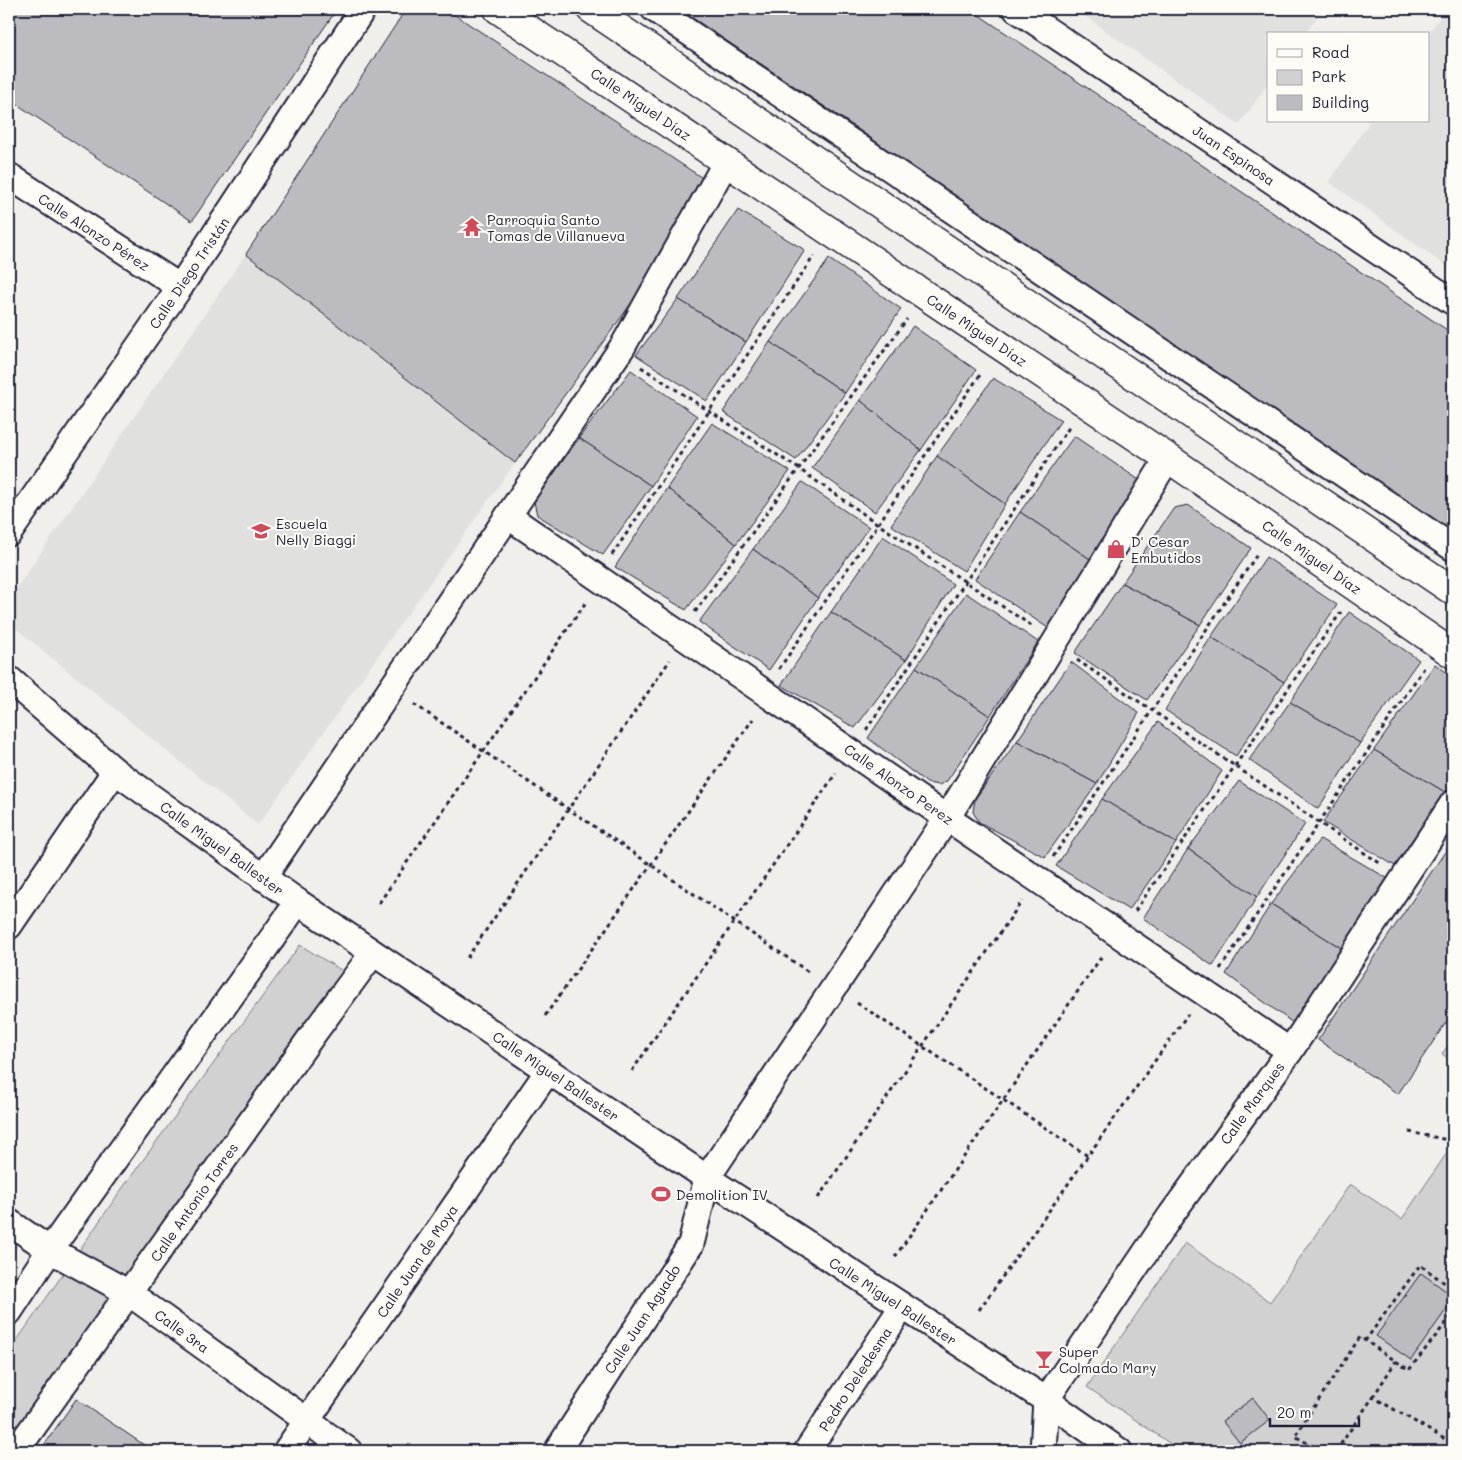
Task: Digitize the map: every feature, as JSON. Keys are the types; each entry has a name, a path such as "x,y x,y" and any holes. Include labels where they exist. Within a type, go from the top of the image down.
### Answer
{"street":[{"name":"Calle Diego Tristán","path":"9,533 180,287 363,9"},
{"name":"Calle Miguel Díaz","path":"498,9 1168,458 1453,654"},
{"path":"591,9 1453,591"},
{"path":"654,9 1453,548"},
{"name":"Juan Espinosa","path":"1016,9 1453,302"},
{"path":"263,878 623,346 726,162"},
{"name":"Calle Alonzo Pérez","path":"9,176 180,287"},
{"path":"707,1178 947,818 1168,458"},
{"name":"Calle Alonzo Perez","path":"508,516 1290,1051"},
{"name":"Calle Miguel Ballester","path":"9,679 115,771 263,878 707,1178 1046,1400 1118,1451"},
{"path":"9,926 115,771"},
{"name":"Calle Marques","path":"1046,1400 1171,1215 1290,1051 1453,803"},
{"path":"9,1312 50,1250 298,902"},
{"name":"Calle Antonio Torres","path":"16,1451 373,953"},
{"name":"Calle Juan de Moya","path":"286,1451 548,1070"},
{"name":"Calle Juan Aguado","path":"556,1451 691,1244 707,1178"},
{"name":"Calle 3ra","path":"9,1222 50,1250 129,1293 349,1451"},
{"name":"Pedro Deledesma","path":"807,1451 902,1307"},
{"path":"1043,1451 1046,1400"}],"path":[{"path":"608,560 814,255"},
{"path":"692,617 907,319"},
{"path":"635,362 799,469 878,524 1034,627"},
{"path":"775,676 982,372"},
{"path":"861,737 1070,425"},
{"path":"1049,863 1260,551"},
{"path":"379,903 587,602"},
{"path":"1133,914 1344,607"},
{"path":"1071,656 1382,865"},
{"path":"467,958 671,658"},
{"path":"1218,971 1427,663"},
{"path":"413,703 815,976"},
{"path":"545,1016 755,716"},
{"path":"632,1071 838,771"},
{"path":"818,1198 1024,898"},
{"path":"895,1257 1102,955"},
{"path":"854,1001 1088,1156"},
{"path":"980,1310 1190,1012"},
{"path":"1409,1132 1453,1141"},
{"path":"1365,1341 1420,1265 1453,1288"},
{"path":"1321,1451 1295,1436 1360,1337 1409,1370 1453,1314"},
{"path":"1336,1451 1396,1361"},
{"path":"1373,1397 1453,1444"}],"shaded area":[{"path":"1075,9 1323,9 1306,32 1267,32 1267,85 1239,125"},
{"path":"1446,9 1453,9 1453,271 1329,182 1369,122 1430,122 1429,32"},
{"name":"Escuela Nelly Biaggi","path":"246,254 515,463 258,825 9,623 9,599"}],"green space":[{"path":"300,945 354,978 9,1451 9,1352 119,1193"},
{"path":"1453,1038 1453,1061 1442,1054"},
{"path":"1453,1144 1453,1451 1181,1451 1087,1387 1185,1243 1270,1302 1350,1184 1402,1219"}],"building":[{"path":"9,9 337,9 192,221 9,99"},
{"path":"406,9 446,9 716,187 515,463 246,254"},
{"path":"679,9 970,9 1453,334 1453,534 1099,298 849,123"},
{"path":"738,210 805,250 746,342 678,299"},
{"path":"829,259 901,309 845,393 770,342"},
{"path":"678,299 746,342 707,401 636,355"},
{"path":"913,326 976,370 921,450 860,400"},
{"path":"770,342 845,393 796,460 723,412"},
{"path":"631,370 697,416 651,486 579,438"},
{"path":"993,378 1061,420 1005,504 937,456"},
{"path":"860,400 921,450 875,512 812,468"},
{"path":"712,423 790,471 736,544 667,488"},
{"path":"1074,436 1148,486 1096,563 1020,512"},
{"path":"579,438 651,486 603,555 537,515 534,502"},
{"path":"937,456 1005,504 964,571 891,525"},
{"path":"802,482 869,527 818,598 753,549"},
{"path":"667,488 736,544 686,610 615,567"},
{"path":"1188,505 1251,548 1200,625 1122,583 1174,508"},
{"path":"1020,512 1096,563 1048,628 975,579"},
{"path":"883,536 953,584 906,660 831,612"},
{"path":"753,549 818,598 769,670 699,622"},
{"path":"1266,557 1337,605 1284,682 1211,637"},
{"path":"1122,583 1200,625 1147,700 1075,653"},
{"path":"966,593 1038,642 990,716 916,667"},
{"path":"831,612 906,660 855,728 781,685"},
{"path":"1349,612 1419,660 1360,743 1290,702"},
{"path":"1211,637 1284,682 1236,756 1165,710"},
{"path":"1071,662 1139,713 1097,784 1017,741"},
{"path":"1435,664 1453,677 1453,790 1450,795 1374,750"},
{"path":"916,667 990,716 947,781 939,785 927,783 868,738"},
{"path":"1290,702 1360,743 1318,809 1249,760"},
{"path":"1158,722 1222,771 1176,843 1102,799"},
{"path":"1017,741 1097,784 1045,857 979,822 973,812 975,799"},
{"path":"1374,750 1450,795 1400,869 1323,822"},
{"path":"1239,781 1305,824 1257,897 1188,849"},
{"path":"1102,799 1176,843 1129,910 1056,866"},
{"path":"1320,839 1392,881 1346,951 1271,904"},
{"path":"1453,840 1453,1012 1398,1094 1318,1040"},
{"path":"1188,849 1257,897 1213,966 1143,918"},
{"path":"1271,904 1346,951 1297,1026 1226,974"},
{"path":"1421,1273 1453,1296 1453,1300 1411,1360 1376,1336"},
{"path":"1253,1398 1270,1420 1240,1443 1222,1421"},
{"path":"76,1399 150,1449 148,1451 40,1451"}],"place":[{"name":"Parroquia Santo Tomas de Villanueva","path":"472,227"},
{"name":"Escuela Nelly Biaggi","path":"261,531"},
{"name":"D' Cesar Embutidos","path":"1116,549"},
{"name":"Demolition IV","path":"661,1194"},
{"name":"Super Colmado Mary","path":"1044,1359"}]}
